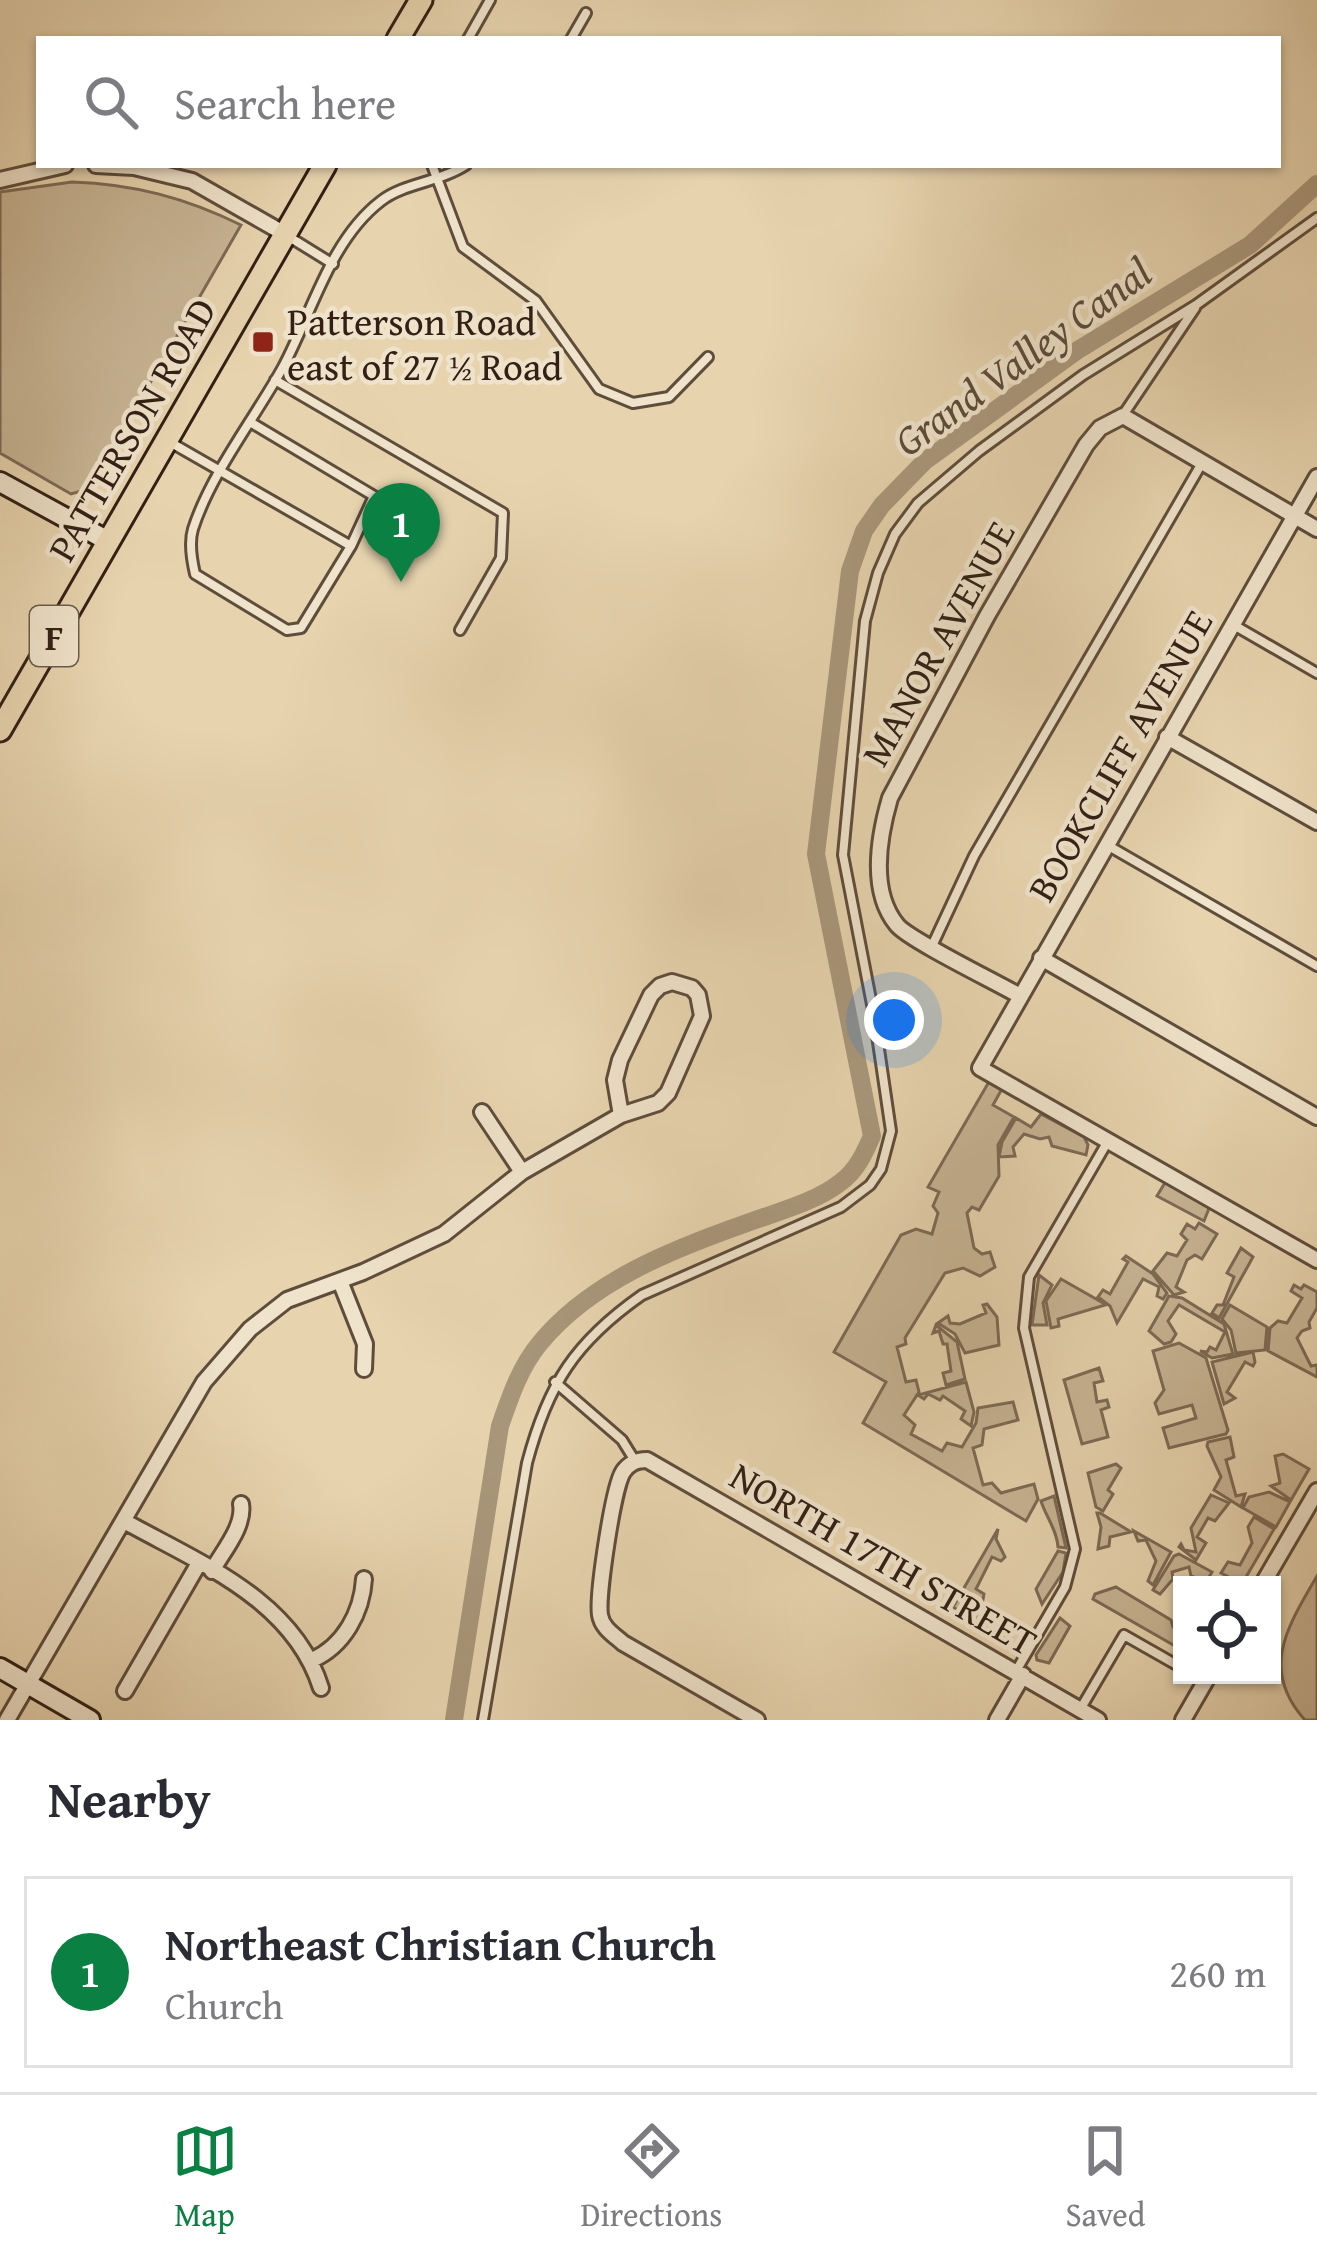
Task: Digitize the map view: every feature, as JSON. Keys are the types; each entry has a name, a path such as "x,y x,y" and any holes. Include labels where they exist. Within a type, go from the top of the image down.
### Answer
{"main road":[{"path":"400,36 421,0"},
{"name":"PATTERSON ROAD","path":"0,730 323,168"},
{"path":"0,482 108,542"},
{"path":"0,1668 90,1720"}],"street":[{"path":"0,180 51,168"},
{"path":"138,168 192,181 285,234"},
{"path":"1123,416 1317,529"},
{"name":"MANOR AVENUE","path":"932,946 898,926 881,889 878,860 890,798 1086,445 1100,428 1123,416"},
{"name":"BOOKCLIFF AVENUE","path":"1108,1141 980,1068 1317,477"},
{"path":"1167,737 1317,823"},
{"path":"932,946 1020,996"},
{"path":"1040,958 1317,1117"},
{"path":"7,1720 204,1382 250,1329 287,1300 444,1234 522,1172 621,1115 646,1109 668,1093 702,1016 692,988 671,982 651,995 615,1080 621,1115"},
{"path":"482,1112 522,1172"},
{"path":"1108,1141 1317,1260"},
{"path":"340,1281 365,1344 364,1369"},
{"path":"635,1460 623,1471 616,1490 601,1591 605,1629 757,1720"},
{"name":"NORTH 17TH STREET","path":"635,1460 646,1460 1099,1720"},
{"path":"1267,1576 1317,1491"},
{"path":"125,1691 239,1523 244,1513 241,1504"},
{"path":"124,1521 272,1611 312,1660 321,1688"},
{"path":"312,1660 324,1654 352,1622 360,1609 364,1579"},
{"path":"997,1720 1019,1673"},
{"path":"1183,1720 1200,1684"}],"lane":[{"path":"470,36 490,0"},
{"path":"573,36 586,13"},
{"path":"433,168 463,248 536,301 599,389 634,403 669,397 708,357"},
{"path":"250,422 374,496 351,546 302,628 287,630 195,574 191,532 333,264 363,218 384,198 460,168"},
{"path":"483,1720 527,1462 555,1382 584,1343 642,1295 841,1208 870,1184 888,1150 889,1113 843,855 865,621 895,534 918,503 980,451 1083,375 1196,305 1317,218"},
{"path":"285,234 333,264"},
{"path":"1123,416 1196,305"},
{"path":"275,380 502,514 501,558 460,630"},
{"path":"166,440 351,546"},
{"path":"932,946 974,856 1202,463"},
{"path":"1232,624 1317,673"},
{"path":"1106,844 1317,967"},
{"path":"1019,1673 1065,1587 1075,1546 1024,1328 1024,1296 1029,1277 1108,1141"},
{"path":"555,1382 622,1440 635,1460"},
{"path":"1080,1709 1124,1635 1173,1664"}],"shaded area":[{"path":"72,182 159,194 241,225 89,489 71,494 0,453 0,192"},
{"path":"990,1080 1003,1087 993,1105 1014,1117 998,1145 999,1176 979,1210 972,1207 967,1213 974,1248 982,1254 990,1252 995,1267 980,1276 963,1268 945,1273 905,1338 906,1344 897,1347 906,1382 916,1380 919,1392 904,1415 915,1425 911,1434 942,1451 947,1443 962,1447 976,1423 978,1408 1013,1402 1018,1420 984,1429 982,1445 973,1448 983,1485 992,1483 1001,1493 1034,1484 1038,1499 1026,1521 863,1423 886,1382 834,1352 901,1235 916,1229 932,1234 938,1213 933,1206 939,1192 928,1187"},
{"path":"1041,1114 1084,1137 1086,1155 1052,1146 1049,1137 1024,1134 1013,1147 1015,1156 999,1157 1016,1118 1031,1127"},
{"path":"1166,1181 1210,1206 1204,1221 1157,1196"},
{"path":"1199,1223 1217,1234 1202,1259 1195,1255 1187,1260 1176,1287 1184,1292 1174,1295 1153,1271 1167,1253 1177,1256 1187,1240 1181,1234 1187,1224 1195,1229"},
{"path":"1241,1248 1253,1257 1219,1318 1212,1313 1223,1305 1234,1277 1227,1273"},
{"path":"1126,1256 1153,1274 1167,1293 1163,1299 1157,1296 1159,1287 1143,1279 1117,1323 1110,1306 1098,1297 1103,1290 1110,1294 1128,1262 1123,1259"},
{"path":"1039,1275 1052,1285 1043,1303 1047,1325 1032,1325"},
{"path":"1061,1279 1105,1305 1058,1319 1059,1326 1051,1328 1046,1301"},
{"path":"1294,1285 1317,1292 1310,1328 1297,1338 1311,1366 1317,1365 1317,1377 1268,1351 1270,1328 1278,1321 1287,1323 1302,1298 1291,1291"},
{"path":"1169,1296 1182,1298 1224,1324 1233,1354 1212,1358 1200,1351 1216,1350 1225,1332 1179,1305 1168,1321 1176,1334 1171,1342 1164,1344 1149,1331"},
{"path":"983,1305 997,1317 999,1345 965,1353 955,1334 938,1323 948,1316 950,1323 960,1324 986,1313"},
{"path":"1230,1305 1267,1327 1265,1350 1236,1353 1231,1330 1222,1319"},
{"path":"936,1325 957,1342 965,1379 946,1385 943,1373 951,1371 947,1344 939,1331 933,1333"},
{"path":"1179,1343 1206,1358 1228,1430 1169,1448 1163,1428 1196,1418 1192,1405 1159,1414 1155,1403 1164,1390 1153,1351"},
{"path":"1253,1352 1253,1366 1245,1362 1227,1392 1235,1398 1224,1404 1212,1362"},
{"path":"1099,1368 1103,1381 1094,1383 1097,1402 1107,1400 1109,1407 1101,1410 1108,1437 1082,1444 1064,1380"},
{"path":"966,1382 974,1412 971,1426 961,1419 965,1411 943,1396 940,1400 918,1395"},
{"path":"1230,1437 1234,1457 1226,1460 1236,1496 1245,1494 1241,1507 1214,1490 1221,1477 1207,1446"},
{"path":"1283,1454 1309,1469 1291,1500 1271,1486 1280,1483 1275,1456"},
{"path":"1116,1464 1121,1468 1103,1511 1096,1507 1088,1473"},
{"path":"1269,1492 1290,1502 1276,1527 1243,1508 1249,1497"},
{"path":"1211,1495 1229,1503 1215,1521 1208,1518 1197,1537 1206,1543 1196,1560 1179,1547 1196,1552 1191,1528"},
{"path":"1054,1496 1066,1548 1058,1547 1041,1501"},
{"path":"1100,1513 1131,1532 1110,1537 1109,1546 1098,1549"},
{"path":"1254,1517 1274,1529 1247,1576 1227,1576 1221,1573 1228,1562 1240,1565 1252,1543 1248,1527"},
{"path":"998,1529 996,1539 1005,1557 1001,1561 992,1557 976,1589 984,1594 981,1610 1011,1627 1005,1637 953,1607"},
{"path":"1134,1531 1171,1552 1153,1585 1148,1581 1156,1561 1146,1540 1138,1541"},
{"path":"1058,1551 1066,1553 1063,1572 1042,1604 1036,1589"},
{"path":"1179,1554 1212,1572 1191,1576 1189,1567 1172,1572 1173,1579 1160,1594 1153,1590"},
{"path":"1317,1576 1317,1720 1305,1720 1283,1683 1283,1648 1296,1612"},
{"path":"1116,1587 1171,1620 1173,1645 1093,1599"},
{"path":"1060,1618 1070,1626 1049,1663 1037,1660 1036,1655"}],"waterway":[{"name":"Grand Valley Canal","path":"454,1720 500,1426 533,1352 583,1302 635,1270 831,1189 856,1167 872,1136 816,854 850,571 864,531 925,461 1078,350 1250,245 1317,184"}],"place":[{"name":"Patterson Road east of 27 ½ Road","path":"263,342"},
{"name":"Northeast Christian Church","path":"401,582"}]}
